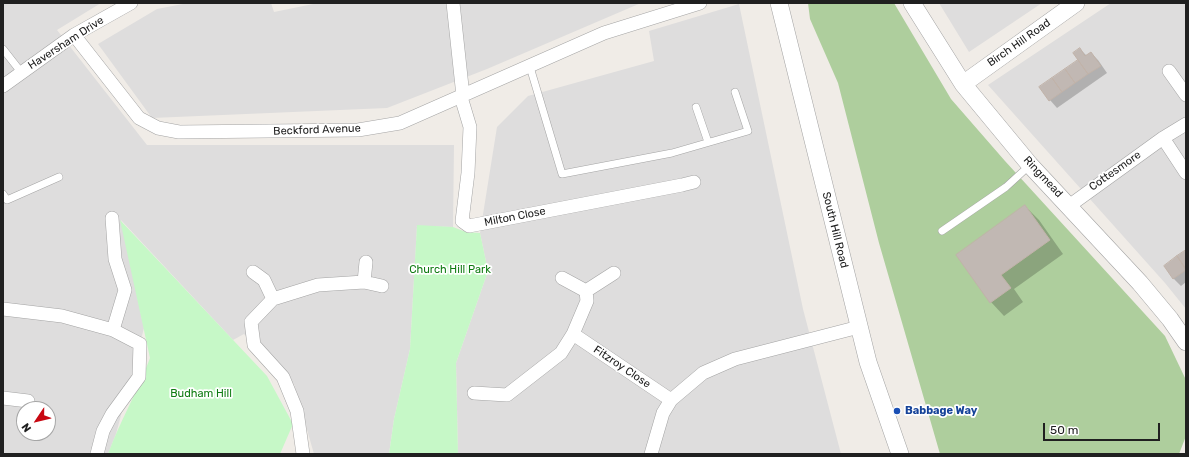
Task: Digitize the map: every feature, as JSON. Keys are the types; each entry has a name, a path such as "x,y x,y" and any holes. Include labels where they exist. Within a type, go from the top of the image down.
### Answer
{"street":[{"name":"Haversham Drive","path":"3,86 74,35 131,3"},
{"path":"453,3 462,96"},
{"name":"Beckford Avenue","path":"74,35 139,118 158,128 180,132 358,130 400,123 530,67 604,33 700,3"},
{"name":"South Hill Road","path":"779,3 868,362 900,454"},
{"name":"Ringmead","path":"912,3 963,84 1030,165 1140,283 1170,319 1186,342"},
{"name":"Birch Hill Road","path":"963,84 1076,3"},
{"path":"1169,71 1186,95"},
{"name":"Milton Close","path":"462,96 470,127 468,173 462,221 469,226 694,182"},
{"name":"Cottesmore","path":"1069,206 1163,138 1186,124"},
{"path":"1163,138 1186,173"},
{"path":"112,218 115,259 125,290 113,330"},
{"path":"364,282 366,262"},
{"path":"253,272 264,280 273,299"},
{"path":"586,291 614,273"},
{"path":"562,278 586,291"},
{"path":"303,454 297,411 283,377 254,345 251,322 273,299 318,285 364,282 382,286"},
{"path":"474,393 507,396 561,353 573,334 587,301 586,291"},
{"path":"3,309 62,316 113,330 140,344 139,377 112,414 103,431 98,454"},
{"path":"651,454 663,413 671,400 703,373 735,359 859,327"},
{"name":"Fitzroy Close","path":"573,334 671,400"},
{"path":"3,398 28,401"}],"lane":[{"path":"3,49 21,72"},
{"path":"530,67 562,174 672,153 748,131 735,92"},
{"path":"696,107 708,142"},
{"path":"942,231 1006,186 1030,165"},
{"path":"4,198 59,177"}],"shaded area":[{"path":"3,3 101,3 57,30 147,145 454,145 453,227 417,226 410,349 394,419 389,454 314,454 294,384 244,334 233,340 121,220 144,328 116,434 108,454 3,454"},
{"path":"188,3 271,3 274,12 318,3 641,3 487,69 387,108 152,118 98,44 157,9"},
{"path":"939,3 1042,3 969,52"},
{"path":"1111,3 1186,3 1186,309 1165,283 988,85"},
{"path":"739,4 803,309 841,454 458,454 456,363 488,271 480,233 497,127 528,96 654,61 649,31"}],"green space":[{"path":"808,3 894,3 951,99 1005,161 1165,336 1186,380 1186,436 1179,454 940,454 879,243 838,83 810,19"},
{"name":"Budham Hill","path":"120,220 267,376 293,424 280,454 108,454 150,358"},
{"name":"Church Hill Park","path":"417,225 453,227 466,232 480,233 488,271 456,363 458,454 389,454 394,419 410,349"}],"building":[{"path":"1080,48 1085,56 1091,52 1101,66 1088,74 1073,53"},
{"path":"1078,60 1088,74 1075,83 1065,69"},
{"path":"1065,69 1075,83 1062,92 1052,78"},
{"path":"1052,78 1062,92 1049,101 1039,87"},
{"path":"1025,205 1050,240 1001,275 1011,288 990,303 956,255"},
{"path":"1186,250 1186,269 1177,256"},
{"path":"1177,256 1186,270 1173,279 1164,266"}],"place":[{"name":"Babbage Way","path":"897,411"}]}
